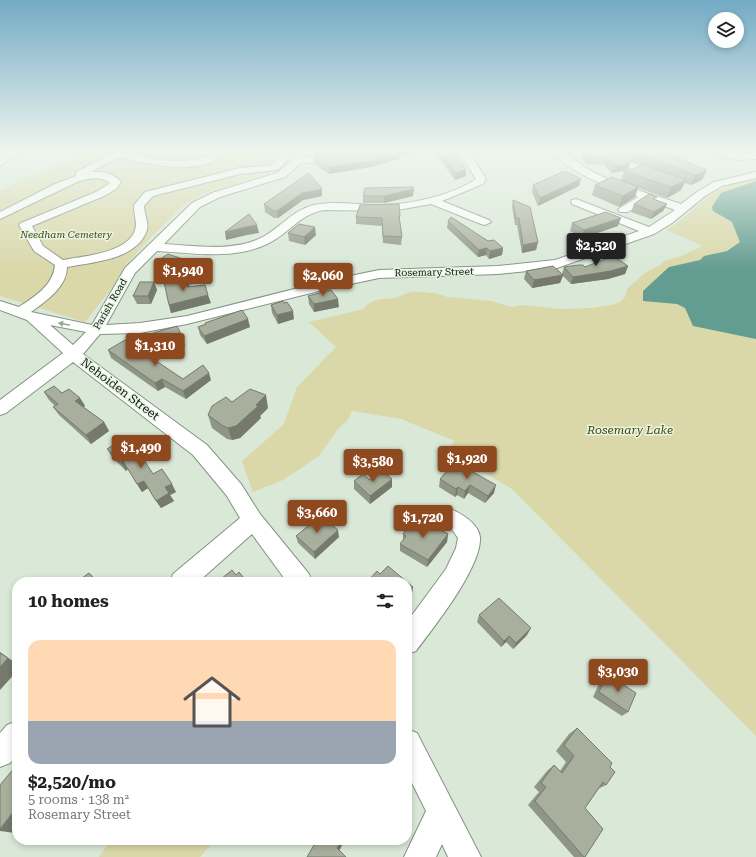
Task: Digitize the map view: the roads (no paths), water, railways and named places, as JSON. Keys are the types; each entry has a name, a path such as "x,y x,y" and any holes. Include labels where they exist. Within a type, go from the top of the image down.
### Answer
{"street":[{"path":"0,216 51,190"},
{"path":"26,225 61,208 106,190"},
{"path":"0,216 26,225 38,248 61,264 110,254 131,245 137,238 141,227 139,205 143,198 149,194 165,190"},
{"name":"Parish Road","path":"0,409 73,354 96,330 127,275 196,205 216,195 231,190"},
{"path":"153,247 203,249 247,246 270,238 294,219 311,209 331,207 393,208 430,200 457,190"},
{"path":"621,190 684,209"},
{"path":"626,190 644,198"},
{"name":"Rosemary Street","path":"26,315 96,330 140,328 187,320 326,285 378,274 498,270 557,264 650,231 668,221 708,190"},
{"path":"624,210 644,198"},
{"path":"430,200 485,222"},
{"path":"576,202 650,231"},
{"path":"26,315 51,288 60,274 61,264"},
{"name":"Nehoiden Street","path":"0,305 26,315 73,354 200,450 234,490 253,520 297,577"},
{"path":"412,635 431,610 466,554 469,536 458,522 444,515"},
{"path":"187,577 253,520"},
{"path":"0,754 12,741"},
{"path":"412,753 465,857"},
{"path":"420,857 442,811"}],"water":[{"path":"730,190 756,190 756,339 693,326 685,308 677,304 643,301 643,291 669,267 700,260 704,256 727,251 740,242 732,222 713,211 712,207 721,193"}],"park label":[{"name":"Needham Cemetery","path":"66,234"},
{"name":"Rosemary Lake","path":"630,430"}]}
